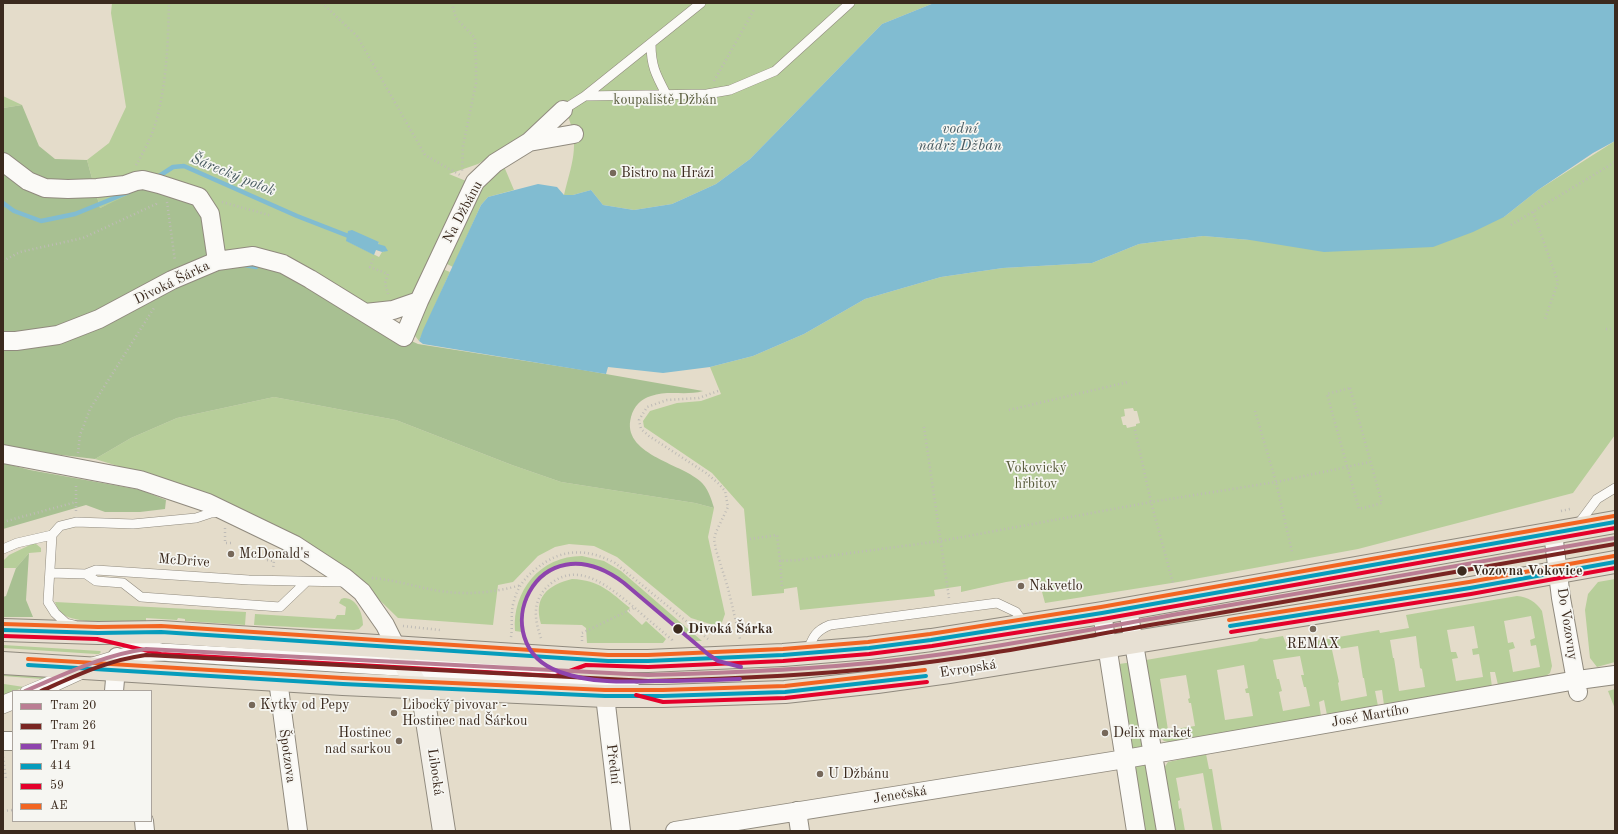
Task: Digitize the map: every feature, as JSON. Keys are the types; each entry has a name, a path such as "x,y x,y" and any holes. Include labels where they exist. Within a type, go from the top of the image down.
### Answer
{"main road":[{"name":"Evropská","path":"3,663 108,667 278,680 407,667 583,653 648,661 807,653 908,643 1026,626 1615,522"},
{"name":"Evropská","path":"3,630 98,633 162,632 604,696 663,696 785,692 949,672 1456,590 1615,562"}],"street":[{"name":"Na Džbánu","path":"218,261 253,256 283,264 404,337 419,301 475,182 495,163 529,142 563,110"},
{"name":"Na Džbánu","path":"529,142 574,134"},
{"path":"3,162 28,181 45,188 68,190 125,185 136,180 156,184 199,197 202,202"},
{"name":"Divoká Šárka","path":"3,340 16,341 58,335 100,319 172,280 218,261 210,214 202,202"},
{"path":"365,313 393,310 419,301"},
{"path":"3,454 77,473 140,480 208,503 295,544 359,580 362,592 385,625 407,667"},
{"name":"Do Vozovny","path":"1563,531 1559,571 1561,598 1577,686"},
{"path":"1128,609 1166,831"},
{"path":"1102,613 1136,831"},
{"name":"Libocká","path":"407,667 426,713 444,831"},
{"name":"José Martího","path":"1125,759 1577,686 1615,675"},
{"name":"Špotzova","path":"278,680 298,831"},
{"name":"Přední","path":"604,696 621,831"},
{"name":"Jenečská","path":"675,831 1125,759"},
{"path":"797,812 800,831"}],"lane":[{"path":"563,110 585,96 701,3"},
{"path":"585,96 707,94 730,90 775,71 850,3"},
{"path":"651,44 651,59 654,73 666,94"},
{"path":"1563,531 1597,499 1615,488"},
{"path":"3,549 17,543 52,535 60,526 76,522 133,524 196,518 211,513 225,512"},
{"path":"52,535 48,602 55,613 66,623 98,633 161,648 407,667 553,681 616,683 663,696"},
{"path":"3,556 17,543"},
{"name":"McDrive","path":"86,574 96,570 306,582 359,580"},
{"path":"50,573 86,574 96,581 123,583 141,597 280,607 306,582"},
{"path":"807,653 812,640 819,629 830,625 997,603 1016,612 1026,626"},
{"path":"98,633 110,640 116,648 108,667"},
{"path":"49,690 108,667 136,650 161,648"},
{"path":"28,690 140,657 161,656 407,667"}],"path":[{"path":"125,185 144,151 158,115 166,63 169,3"},
{"path":"322,3 357,36 425,155 462,176 463,146 476,83 475,38 456,18 452,3"},
{"path":"707,94 755,8"},
{"path":"1510,225 1615,162"},
{"path":"3,261 20,252 83,238 156,204 156,184"},
{"path":"156,184 175,258 172,280"},
{"path":"202,202 216,201 269,215"},
{"path":"1533,212 1558,282 1545,319"},
{"path":"373,259 370,267 388,274 385,284"},
{"path":"76,513 80,436 90,409 157,305"},
{"path":"1606,329 1615,329"},
{"path":"1009,410 1128,382"},
{"path":"1350,388 1382,503 1359,509 1347,468 1327,394 1350,388"},
{"path":"718,391 699,398 667,400 647,407 639,420 641,429 649,436 706,473 725,491 728,507 714,539 742,645"},
{"path":"1255,412 1276,482 1292,552"},
{"path":"924,427 951,609"},
{"path":"1135,430 1151,502 1174,586"},
{"path":"780,561 941,541 1151,502 1276,482 1370,462"},
{"path":"3,522 76,502"},
{"path":"750,539 777,535 782,588"},
{"path":"225,542 232,543"},
{"path":"511,638 512,607 521,585 533,571 543,563 556,556 570,552 592,554 604,558 621,567 709,640"},
{"path":"267,560 274,561 273,576"},
{"path":"543,643 536,622 536,607 540,597 546,588 561,578 575,575 587,576 608,586 672,640"},
{"path":"359,580 383,579 440,591 467,594 505,590 521,585"},
{"path":"583,653 582,633 634,608"},
{"path":"3,757 6,779"}],"green space":[{"name":"koupaliště Džbán","path":"112,3 934,3 882,24 750,159 716,184 672,204 634,210 603,205 591,190 573,195 564,195 572,165 574,145 571,126 567,115 539,126 478,164 449,174 466,181 424,283 411,297 374,309 223,254 107,205 100,208 87,160 109,143 126,107 111,13","holes":["347,239 379,242 378,244 384,252 382,252 379,257 347,241"]},
{"path":"3,96 22,105 3,108"},
{"path":"22,105 39,146 55,159 87,160 100,208 157,181 211,199 223,254 280,271 418,344 703,391 657,394 644,399 636,406 632,413 630,430 635,440 643,449 700,481 707,490 714,508 695,503 561,482 512,465 396,420 274,397 177,418 131,438 95,459 3,448 3,108"},
{"name":"Vokovický hřbitov","path":"1615,141 1615,435 1573,493 1358,549 1178,582 1045,603 1038,577 1006,582 961,592 961,586 934,590 935,596 800,610 797,587 784,589 784,593 752,596 744,509 712,473 644,427 643,421 650,411 677,403 701,401 721,394 710,367 753,356 804,334 865,299 941,277 1003,268 1092,263 1139,244 1203,236 1250,240 1504,217 1538,190","holes":["1133,408 1134,411 1137,411 1140,423 1136,424 1136,426 1127,428 1126,425 1123,425 1121,417 1125,416 1124,409"]},
{"path":"503,164 514,190 488,197 481,205 453,267 443,262 477,188"},
{"path":"440,268 450,272 419,341 412,332"},
{"path":"274,397 396,420 512,465 561,482 695,503 714,508 708,537 725,614 721,625 710,624 691,618 617,557 594,546 569,544 555,547 538,556 513,582 498,585 493,625 398,618 356,577 299,537 215,498 95,459 131,438 177,418"},
{"path":"3,463 30,470 141,490 166,500 165,509 140,512 105,512 86,505 3,529"},
{"path":"32,544 36,544 41,548 41,552 29,553 16,568 3,568 3,561 9,555"},
{"path":"29,553 26,600 33,617 3,617 3,597 6,596 16,568"},
{"path":"582,556 604,561 621,571 702,641 693,641 610,574 585,564 571,564 557,568 537,583 528,595 525,602 522,616 522,632 515,631 515,616 518,602 532,578 553,562"},
{"path":"572,579 590,582 604,588 630,608 627,611 642,625 646,621 666,639 663,643 587,643 586,628 582,625 541,624 539,606 544,594 556,585"},
{"path":"1615,579 1615,662 1597,667 1590,658 1585,610 1588,594 1598,582"},
{"path":"1517,596 1528,599 1537,605 1542,611 1552,666 1550,673 1543,678 1498,685 1495,672 1490,672 1492,687 1384,705 1382,690 1375,691 1378,706 1327,715 1324,700 1319,702 1321,716 1168,742 1164,741 1158,735 1146,660 1257,641 1260,638 1266,639 1283,636 1287,646 1379,630 1380,633 1409,628 1406,615","holes":["1531,616 1535,638 1530,640 1531,646 1536,645 1540,667 1513,672 1509,650 1515,648 1513,642 1508,643 1504,621","1474,626 1478,648 1472,649 1473,655 1479,654 1483,677 1456,681 1452,659 1458,658 1456,652 1451,652 1447,630","1416,636 1420,668 1422,669 1425,687 1399,691 1390,640","1358,646 1367,696 1341,701 1339,682 1332,650","1300,656 1304,675 1301,675 1304,687 1306,687 1310,706 1283,711 1279,692 1282,691 1279,679 1277,679 1273,660","1244,665 1248,688 1245,689 1246,693 1249,693 1253,716 1225,720 1217,670","1186,675 1190,698 1188,699 1189,703 1191,703 1195,726 1168,730 1160,679"]},
{"path":"341,599 349,599 358,607 362,616 363,625 359,629 254,625 255,614 335,619 337,615 345,615 346,607 339,603"},
{"path":"55,602 246,612 245,625 185,621 185,619 178,618 177,620 146,618 146,624 105,623 73,619 64,615 59,610"},
{"path":"3,645 101,652 96,654 3,648"},
{"path":"1133,662 1144,746 1130,749 1119,664"},
{"path":"3,671 53,675 42,679 3,676"},
{"path":"4,684 24,687 17,690 12,690 12,692 3,696"},
{"path":"1615,689 1615,709 1608,691"},
{"path":"1206,754 1209,769 1212,769 1222,831 1213,831 1203,773 1176,778 1180,800 1178,801 1179,809 1181,808 1185,831 1174,831 1164,768 1168,762"},
{"path":"1146,762 1157,831 1143,831 1133,765"}],"water":[{"name":"vodní nádrž Džbán","path":"934,3 1615,3 1615,141 1593,153 1538,190 1504,217 1473,232 1433,247 1324,252 1250,240 1203,236 1139,244 1092,263 1003,268 941,277 865,299 804,334 753,356 710,367 663,373 608,367 606,374 423,344 419,341 481,205 488,197 538,184 557,187 564,195 573,195 591,190 603,205 634,210 672,204 716,184 750,159 882,24"},
{"path":"352,230 379,242 378,244 385,246 388,251 382,252 376,250 374,255 346,241 348,231"}],"waterway":[{"name":"Šárecký potok","path":"156,178 173,167 184,166 297,216 351,237"},
{"name":"Šárecký potok","path":"3,203 14,211 41,221 75,214 129,192"},
{"path":"245,265 256,267"}],"tram line":[{"name":"20","path":"27,690 99,660 146,649 648,675 768,671 828,667 925,656 1073,633 1615,538"},
{"name":"26","path":"43,690 79,674 105,665 132,657 146,655 648,681 768,677 828,673 960,658 1615,544"},
{"name":"91","path":"740,679 619,681 595,680 571,676 560,672 536,657 524,637 522,614 529,592 544,574 566,565 593,566 624,583 709,655 718,661 741,667"}],"transit line":[{"name":"AE","path":"3,624 98,627 161,626 608,655 648,655 783,649 868,642 930,634 1101,607 1614,516"},
{"name":"414","path":"3,630 98,633 161,632 608,661 648,661 783,655 869,648 931,640 1102,613 1615,522"},
{"name":"59","path":"3,636 97,639 161,654 556,676 586,665 648,667 783,661 869,654 932,646 1103,619 1615,528"},
{"name":"AE","path":"1229,620 1469,582 1614,556"},
{"name":"414","path":"1230,626 1470,588 1615,562"},
{"name":"59","path":"1231,632 1471,594 1615,568"},
{"name":"AE","path":"28,659 343,678 605,690 663,690 785,686 925,670"},
{"name":"414","path":"28,665 343,684 605,696 663,696 785,692 926,676"},
{"name":"59","path":"636,695 663,702 785,698 927,682"}],"place":[{"name":"Bistro na Hrázi","path":"613,173"},
{"name":"McDonald's","path":"231,554"},
{"name":"Vozovna Vokovice","path":"1462,571"},
{"name":"Nakvetlo","path":"1021,586"},
{"name":"Divoká Šárka","path":"678,629"},
{"name":"REMAX","path":"1313,629"},
{"name":"Kytky od Pepy","path":"252,705"},
{"name":"Libocký pivovar - Hostinec nad Šárkou","path":"394,713"},
{"name":"Delix market","path":"1105,733"},
{"name":"Hostinec nad sarkou","path":"399,741"},
{"name":"U Džbánu","path":"820,774"}]}
